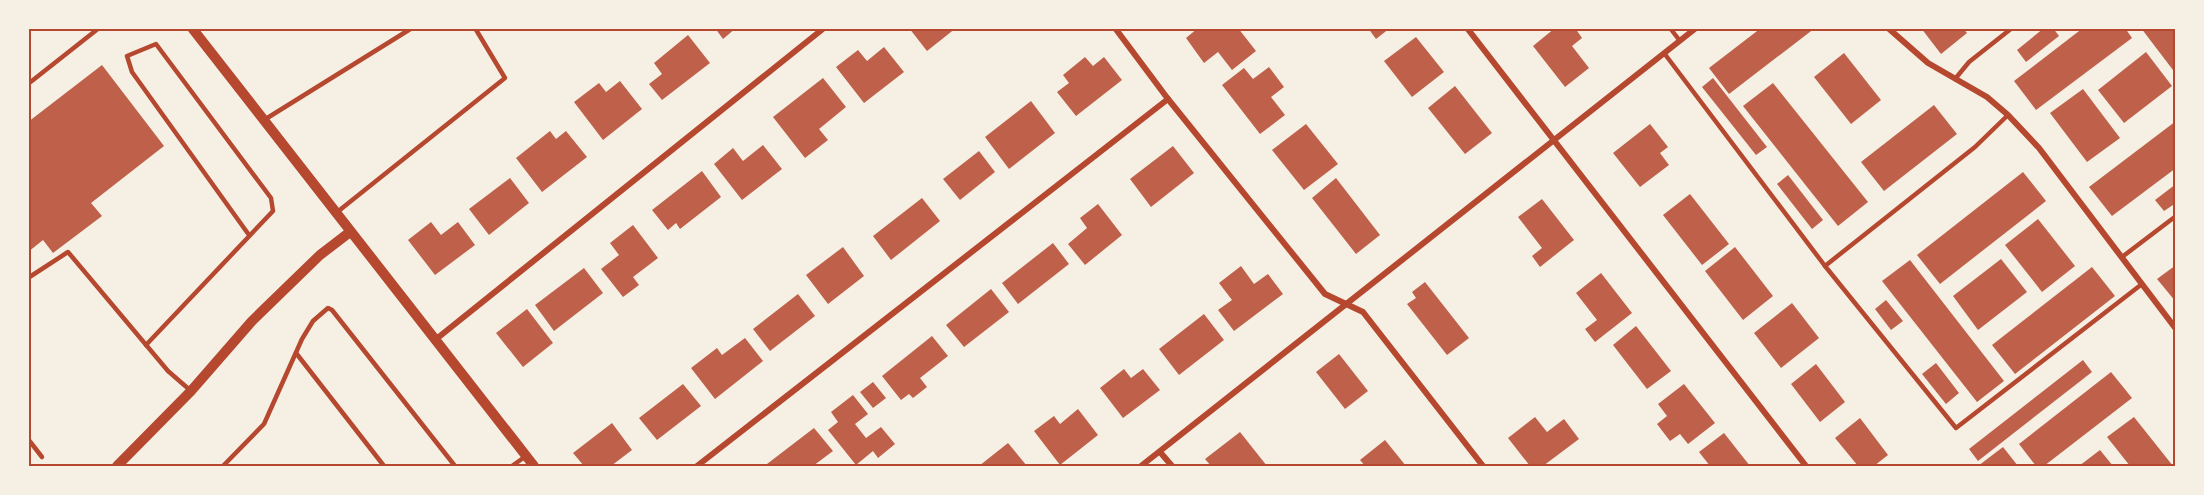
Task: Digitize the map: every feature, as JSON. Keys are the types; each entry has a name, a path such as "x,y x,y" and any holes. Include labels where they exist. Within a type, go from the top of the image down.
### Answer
{"street":[{"path":"192,28 534,466"},
{"path":"435,340 824,28"},
{"path":"1115,28 1168,99 1325,294 1363,312 1483,466"},
{"path":"1467,28 1806,466"},
{"path":"1141,466 1696,28"},
{"path":"1888,28 1928,63 1987,98 2008,115 2039,148 2175,329"},
{"path":"698,466 1168,99"},
{"path":"123,465 252,321 321,255 350,232"},
{"path":"1160,452 1172,466"}],"lane":[{"path":"28,84 99,28"},
{"path":"264,120 411,28"},
{"path":"336,213 505,78 475,28"},
{"path":"1670,28 1680,41"},
{"path":"1955,79 1969,62 2012,28"},
{"path":"146,345 273,211 271,198 156,44 127,56 132,72 249,236"},
{"path":"1664,53 1825,266 1956,428 2142,284"},
{"path":"1825,266 1975,147 2008,115"},
{"path":"2122,257 2175,216"},
{"path":"28,278 68,252 168,371 191,391"},
{"path":"223,466 264,424 313,321 328,308 332,310 455,466"},
{"path":"296,354 384,466"},
{"path":"28,439 42,457"},
{"path":"512,466 526,456"}],"building":[{"path":"715,28 736,28 723,39"},
{"path":"909,28 956,28 927,51"},
{"path":"1198,28 1238,28 1256,51 1232,70 1218,52 1204,63 1186,38"},
{"path":"1368,28 1390,28 1376,39"},
{"path":"1555,28 1575,28 1582,38 1572,46 1589,68 1565,87 1533,46"},
{"path":"1761,28 1815,28 1729,94 1709,68"},
{"path":"1921,28 1963,28 1967,33 1941,54"},
{"path":"2044,28 2053,28 2059,36 2026,62 2017,50"},
{"path":"2083,28 2125,28 2132,38 2036,110 2014,81"},
{"path":"2141,28 2176,28 2176,74"},
{"path":"688,35 710,63 662,100 649,84 662,74 654,63"},
{"path":"1416,37 1444,72 1412,97 1384,61"},
{"path":"884,47 904,72 864,103 836,67 858,50 867,61"},
{"path":"2146,52 2172,86 2124,123 2098,90"},
{"path":"1844,53 1881,100 1851,124 1814,77"},
{"path":"1085,57 1093,66 1104,57 1122,80 1076,116 1057,92 1069,83 1063,75"},
{"path":"102,65 164,146 91,203 102,216 53,253 43,240 28,252 28,122"},
{"path":"1269,67 1284,87 1271,97 1285,115 1260,134 1222,85 1244,68 1253,79"},
{"path":"823,78 846,107 819,129 828,140 805,158 773,117"},
{"path":"1713,78 1767,147 1756,155 1702,87"},
{"path":"620,81 642,109 603,140 574,102 599,83 606,92"},
{"path":"1773,83 1868,202 1838,226 1743,106"},
{"path":"1455,86 1492,133 1465,154 1428,108"},
{"path":"2083,89 2120,138 2087,162 2050,113"},
{"path":"1031,101 1055,133 1009,169 985,137"},
{"path":"1934,105 1957,134 1884,191 1861,162"},
{"path":"2176,121 2176,168 2112,216 2089,187"},
{"path":"1306,124 1338,164 1304,190 1272,150"},
{"path":"1650,124 1668,147 1660,153 1669,165 1640,187 1613,153"},
{"path":"550,131 556,139 566,131 587,157 542,192 516,158"},
{"path":"763,145 782,169 742,200 714,164 733,148 743,161"},
{"path":"1173,146 1194,173 1151,207 1130,179"},
{"path":"979,151 995,172 960,200 943,179"},
{"path":"702,171 721,197 680,229 676,223 668,230 652,210"},
{"path":"2023,172 2046,201 1940,284 1917,255"},
{"path":"1788,175 1823,220 1812,229 1777,184"},
{"path":"510,178 529,203 489,235 469,209"},
{"path":"1336,178 1380,235 1356,254 1312,198"},
{"path":"2176,184 2176,203 2164,211 2155,200"},
{"path":"1690,194 1729,244 1702,265 1663,215"},
{"path":"922,198 940,221 891,260 873,236"},
{"path":"1542,199 1574,240 1540,267 1532,256 1542,248 1518,217"},
{"path":"1098,204 1122,235 1085,265 1068,244 1087,228 1080,218"},
{"path":"2038,219 2075,266 2042,292 2005,245"},
{"path":"431,222 441,235 458,222 475,245 435,275 408,240"},
{"path":"633,225 658,258 633,277 639,285 623,297 601,269 619,255 610,243"},
{"path":"1053,243 1069,264 1018,304 1002,283"},
{"path":"843,247 864,276 828,304 806,275"},
{"path":"1735,247 1773,296 1743,320 1705,271"},
{"path":"2001,259 2027,292 1978,330 1953,296"},
{"path":"1910,260 2004,381 1977,402 1882,281"},
{"path":"2176,265 2176,302 2157,279"},
{"path":"1241,266 1254,284 1268,274 1283,294 1234,331 1218,310 1232,300 1219,283"},
{"path":"2092,267 2115,296 2015,374 1992,345"},
{"path":"584,268 603,293 554,331 535,305"},
{"path":"1601,273 1632,313 1595,342 1585,329 1597,320 1576,293"},
{"path":"1425,282 1469,338 1447,355 1407,304 1416,298 1412,292"},
{"path":"991,289 1009,312 964,347 946,325"},
{"path":"798,294 815,316 770,351 753,329"},
{"path":"1886,300 1903,321 1891,330 1875,309"},
{"path":"1792,303 1819,338 1781,368 1754,333"},
{"path":"527,309 553,343 523,367 496,333"},
{"path":"1204,314 1224,340 1179,375 1159,349"},
{"path":"1636,326 1671,371 1647,389 1613,345"},
{"path":"932,336 948,356 920,378 927,387 913,398 909,394 901,400 882,376"},
{"path":"745,338 763,361 715,399 691,368 717,348 722,355"},
{"path":"1339,354 1368,391 1345,409 1316,372"},
{"path":"2083,360 2092,372 1978,461 1969,449"},
{"path":"1936,363 1959,393 1946,404 1922,374"},
{"path":"1816,364 1845,402 1820,422 1791,384"},
{"path":"1124,369 1131,378 1143,369 1160,390 1123,418 1100,388"},
{"path":"2111,372 2132,398 2044,466 2036,466 2019,444"},
{"path":"873,382 886,398 873,408 860,392"},
{"path":"683,384 701,406 657,440 639,418"},
{"path":"1684,384 1715,423 1688,444 1680,434 1670,441 1657,424 1667,416 1658,404"},
{"path":"853,395 868,414 855,424 866,438 881,427 895,444 878,458 873,451 856,465 828,430 838,422 831,412"},
{"path":"1078,409 1098,435 1060,465 1034,431 1054,416 1060,424"},
{"path":"1535,417 1547,432 1564,419 1579,439 1543,466 1530,466 1508,438"},
{"path":"2134,417 2173,466 2130,466 2107,437"},
{"path":"1860,418 1888,455 1874,466 1858,466 1835,438"},
{"path":"612,423 632,450 611,466 584,466 573,453"},
{"path":"814,428 833,451 813,466 769,466 767,464"},
{"path":"1240,432 1267,466 1211,466 1205,459"},
{"path":"1724,433 1750,466 1710,466 1699,452"},
{"path":"1385,440 1406,466 1365,466 1360,460"},
{"path":"1008,443 1027,466 979,466"},
{"path":"2003,447 2018,466 1978,466"},
{"path":"2100,450 2113,466 2079,466"}]}
